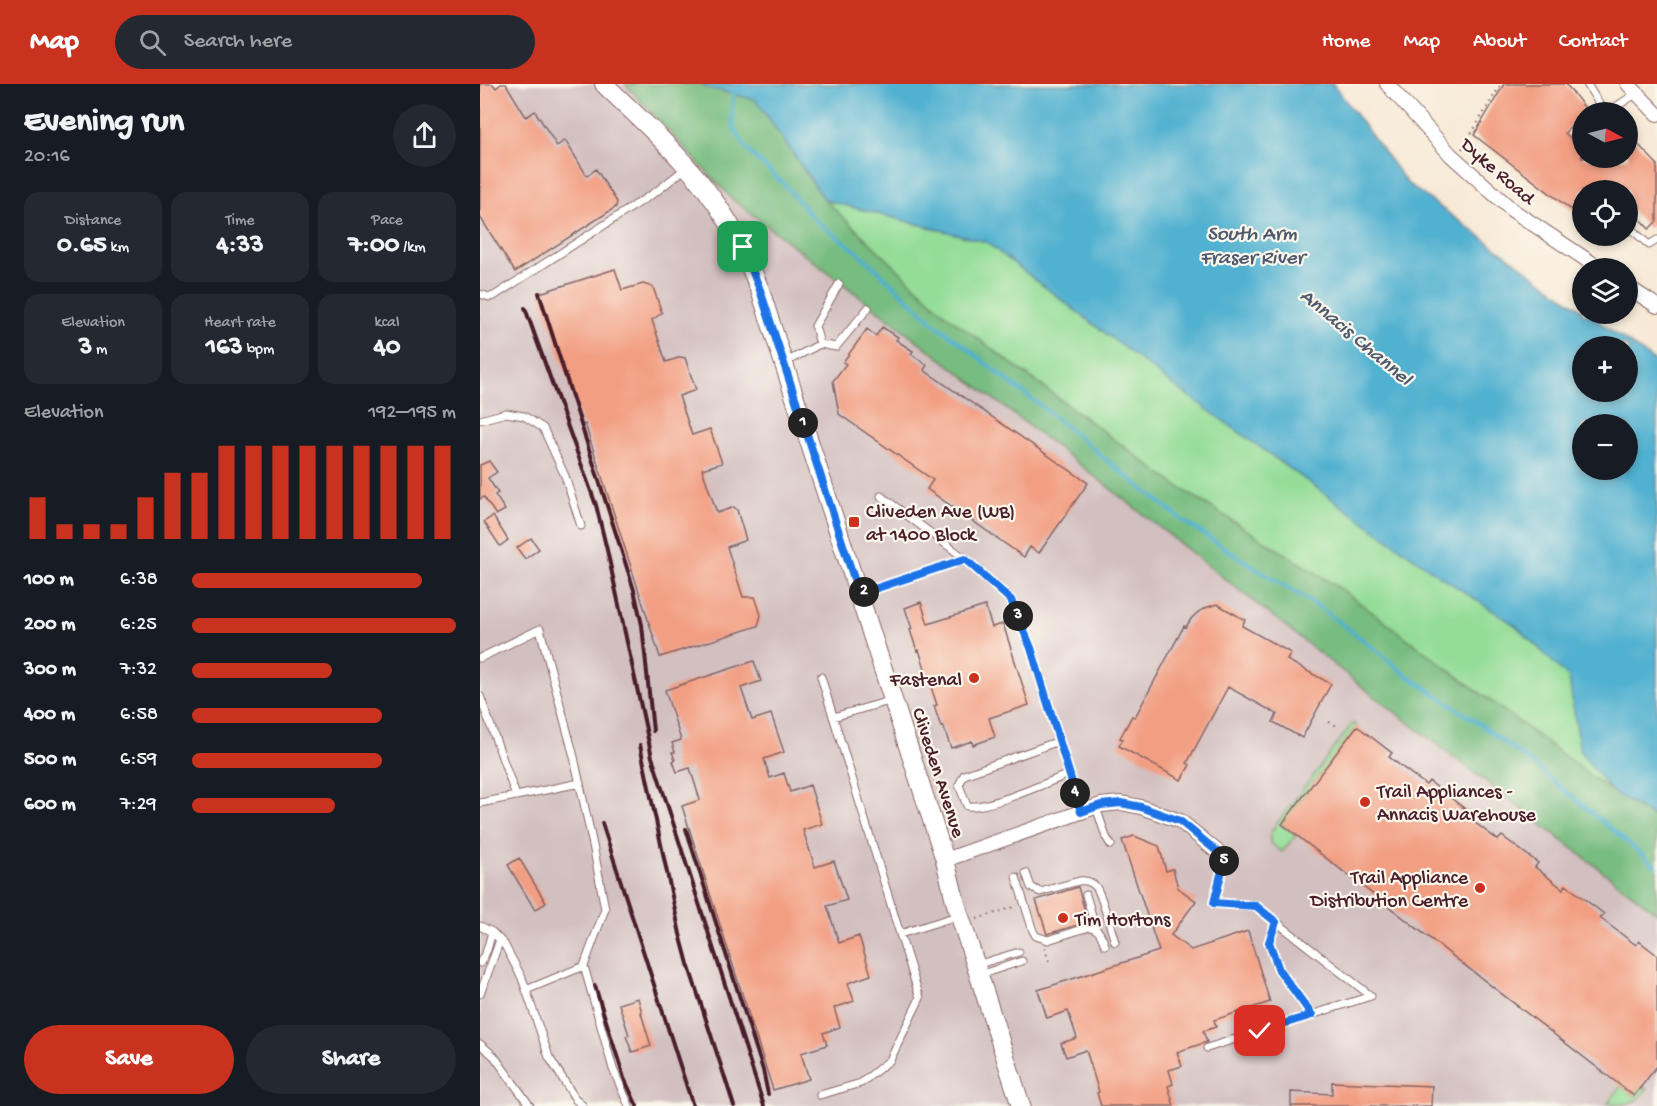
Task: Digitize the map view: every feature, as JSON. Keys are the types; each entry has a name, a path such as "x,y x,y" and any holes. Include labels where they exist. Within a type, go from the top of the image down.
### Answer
{"street":[{"name":"Cliveden Avenue","path":"604,84 688,167 728,220 743,247 760,290 859,594 1021,1106"},
{"name":"Dyke Road","path":"1387,84 1450,155 1512,210 1584,258"},
{"path":"1633,89 1657,114"},
{"path":"1638,294 1657,306"},
{"path":"945,860 1096,807 1121,803 1141,807 1180,821 1225,858"}],"lane":[{"path":"1587,84 1599,102"},
{"path":"1618,102 1633,89"},
{"path":"480,294 494,296 657,191 688,167"},
{"path":"1638,235 1649,245 1657,240"},
{"path":"820,344 815,326 838,284"},
{"path":"784,363 820,344 836,347 868,308"},
{"path":"480,420 506,413 524,416 543,428 565,476 581,526"},
{"path":"881,496 965,559 1011,600 1031,648 1081,812"},
{"path":"859,594 965,559"},
{"path":"480,658 540,629 580,783 605,909 584,966 613,1069 629,1106"},
{"path":"820,1095 861,1083 890,1060 920,998 821,677"},
{"path":"480,696 516,796"},
{"path":"833,717 893,700"},
{"path":"1059,741 964,775 960,785 967,806 975,807 992,803 1069,774"},
{"path":"480,803 580,783"},
{"path":"1096,807 1111,845"},
{"path":"1207,1048 1371,996 1256,906 1214,903 1225,858"},
{"path":"1026,873 1031,887 1040,892 1078,881 1090,882 1098,891 1115,942"},
{"path":"1016,877 1036,936 1042,939 1054,939 1089,927 1096,929"},
{"path":"1086,895 1096,929 1101,934 1104,945"},
{"path":"900,934 960,915"},
{"path":"1276,922 1269,942 1279,970 1312,1015"},
{"path":"480,926 492,932 504,944 522,978 549,1057 576,1100 583,1106"},
{"path":"480,963 487,950 492,932"},
{"path":"480,994 500,940"},
{"path":"978,970 1019,952"},
{"path":"978,970 1022,961"},
{"path":"526,990 584,966"},
{"path":"480,1044 494,1056 530,1106"}],"path":[{"path":"1455,142 1462,149 1501,84"},
{"path":"1329,722 1337,726"},
{"path":"990,915 1025,904"}],"shaded area":[{"path":"480,84 625,84 732,199 1084,468 1365,689 1657,913 1657,1106 480,1106"}],"green space":[{"path":"625,84 704,84 705,87 756,99 825,200 946,315 1177,486 1341,589 1611,791 1657,819 1657,913 1365,689 1084,468 732,199"},
{"path":"704,84 869,84 1552,616 1657,819 1611,791 1341,589 1177,486 946,315 704,87"},
{"path":"1353,723 1357,726 1282,824 1296,835 1282,852 1271,843 1272,830"},
{"path":"1621,1086 1634,1096 1642,1086 1647,1089 1639,1098 1630,1102 1608,1103"}],"water":[{"name":"South Arm Fraser River","path":"704,84 1333,84 1407,183 1572,303 1572,324 1602,324 1619,336 1572,336 1572,402 1638,402 1638,350 1657,363 1657,819 1611,791 1580,751 1569,678 1515,625 1438,575 1169,382 986,242 825,200 756,100 704,87"}],"building":[{"path":"480,84 493,84 496,88 501,84 506,84 526,117 535,111 557,146 565,140 587,176 596,169 617,202 616,207 515,272 480,217"},
{"path":"1504,84 1566,84 1580,102 1572,102 1572,124 1565,133 1572,140 1572,168 1638,168 1638,144 1657,164 1657,221 1649,229 1638,217 1638,180 1572,180 1572,210 1474,135"},
{"path":"615,269 622,290 643,284 653,287 662,313 652,320 666,362 681,357 685,358 696,390 679,396 692,435 710,429 722,463 702,469 717,513 734,507 737,510 746,540 727,547 743,597 755,597 761,615 758,626 660,657 540,293"},
{"path":"882,327 898,337 896,340 913,351 911,354 927,365 924,370 1088,483 1039,553 1030,547 1024,557 927,489 933,480 839,414 833,381 846,364 843,362 867,329 876,336"},
{"path":"489,461 497,472 488,478 505,510 496,515 484,497 480,499 480,465"},
{"path":"493,516 508,540 500,546 484,522"},
{"path":"531,538 539,549 525,559 517,548"},
{"name":"Fastenal","path":"921,602 928,624 985,606 992,627 1003,624 1029,705 989,718 995,737 973,745 972,741 951,748 934,706 937,705 910,630 912,629 905,608"},
{"path":"1217,604 1245,620 1242,626 1291,653 1287,660 1331,684 1302,738 1273,722 1277,714 1228,687 1187,763 1190,765 1181,780 1119,746 1123,739 1120,738 1132,716 1135,717 1184,626 1186,627 1197,613"},
{"path":"754,661 761,681 741,688 752,720 771,714 784,752 764,759 770,778 784,773 790,792 810,785 822,824 803,830 815,867 834,861 847,900 827,906 839,943 859,936 871,975 848,983 854,1001 834,1008 840,1027 823,1033 827,1045 801,1053 809,1079 773,1090 682,806 700,800 690,768 677,772 673,761 675,760 672,752 675,752 672,743 681,740 665,690"},
{"path":"1357,726 1392,753 1389,757 1426,785 1429,781 1465,809 1462,813 1498,840 1502,836 1538,863 1535,867 1563,889 1566,885 1604,914 1600,918 1636,945 1639,941 1657,955 1657,1066 1634,1096 1282,824"},
{"path":"1134,836 1159,846 1166,871 1173,869 1178,888 1196,901 1171,935 1191,950 1248,931 1270,1002 1214,1020 1216,1027 1203,1031 1207,1042 1177,1052 1182,1066 1169,1070 1173,1084 1168,1086 1174,1106 1101,1106 1086,1050 1066,1057 1061,1043 1077,1038 1068,1011 1047,1018 1038,990 1159,951 1122,840"},
{"path":"519,858 546,903 535,910 508,865"},
{"path":"1078,887 1088,922 1047,934 1036,900"},
{"path":"638,998 651,1046 632,1052 619,1004"},
{"path":"1332,1082 1432,1086 1431,1106 1291,1106 1291,1092 1332,1094"}],"waterway":[{"path":"744,84 733,94 732,118 734,129 749,152 784,184 815,220 859,253 935,324 1182,520 1319,607 1405,674 1477,722 1532,763 1657,867"}],"railway":[{"path":"539,293 634,590 642,625 653,731"},
{"path":"525,308 596,505 652,757 764,1106"},
{"path":"640,745 680,934 734,1106"},
{"path":"602,823 693,1106"},
{"path":"686,829 763,1070 768,1094"},
{"path":"595,986 624,1078 637,1106"}],"place":[{"name":"Cliveden Ave (WB) at 1400 Block","path":"854,522"},
{"name":"Fastenal","path":"974,678"},
{"name":"Trail Appliances - Annacis Warehouse","path":"1365,802"},
{"name":"Trail Appliance Distribution Centre","path":"1480,888"},
{"name":"Tim Hortons","path":"1063,918"}],"route":[{"path":"743,247 760,290 859,594 965,559 1011,600 1031,648 1081,812 1101,805 1121,803 1141,807 1180,821 1225,858 1214,903 1256,906 1276,922 1269,942 1279,970 1312,1015 1260,1031"}],"water label":[{"name":"Annacis Channel","path":"1357,336"}]}
